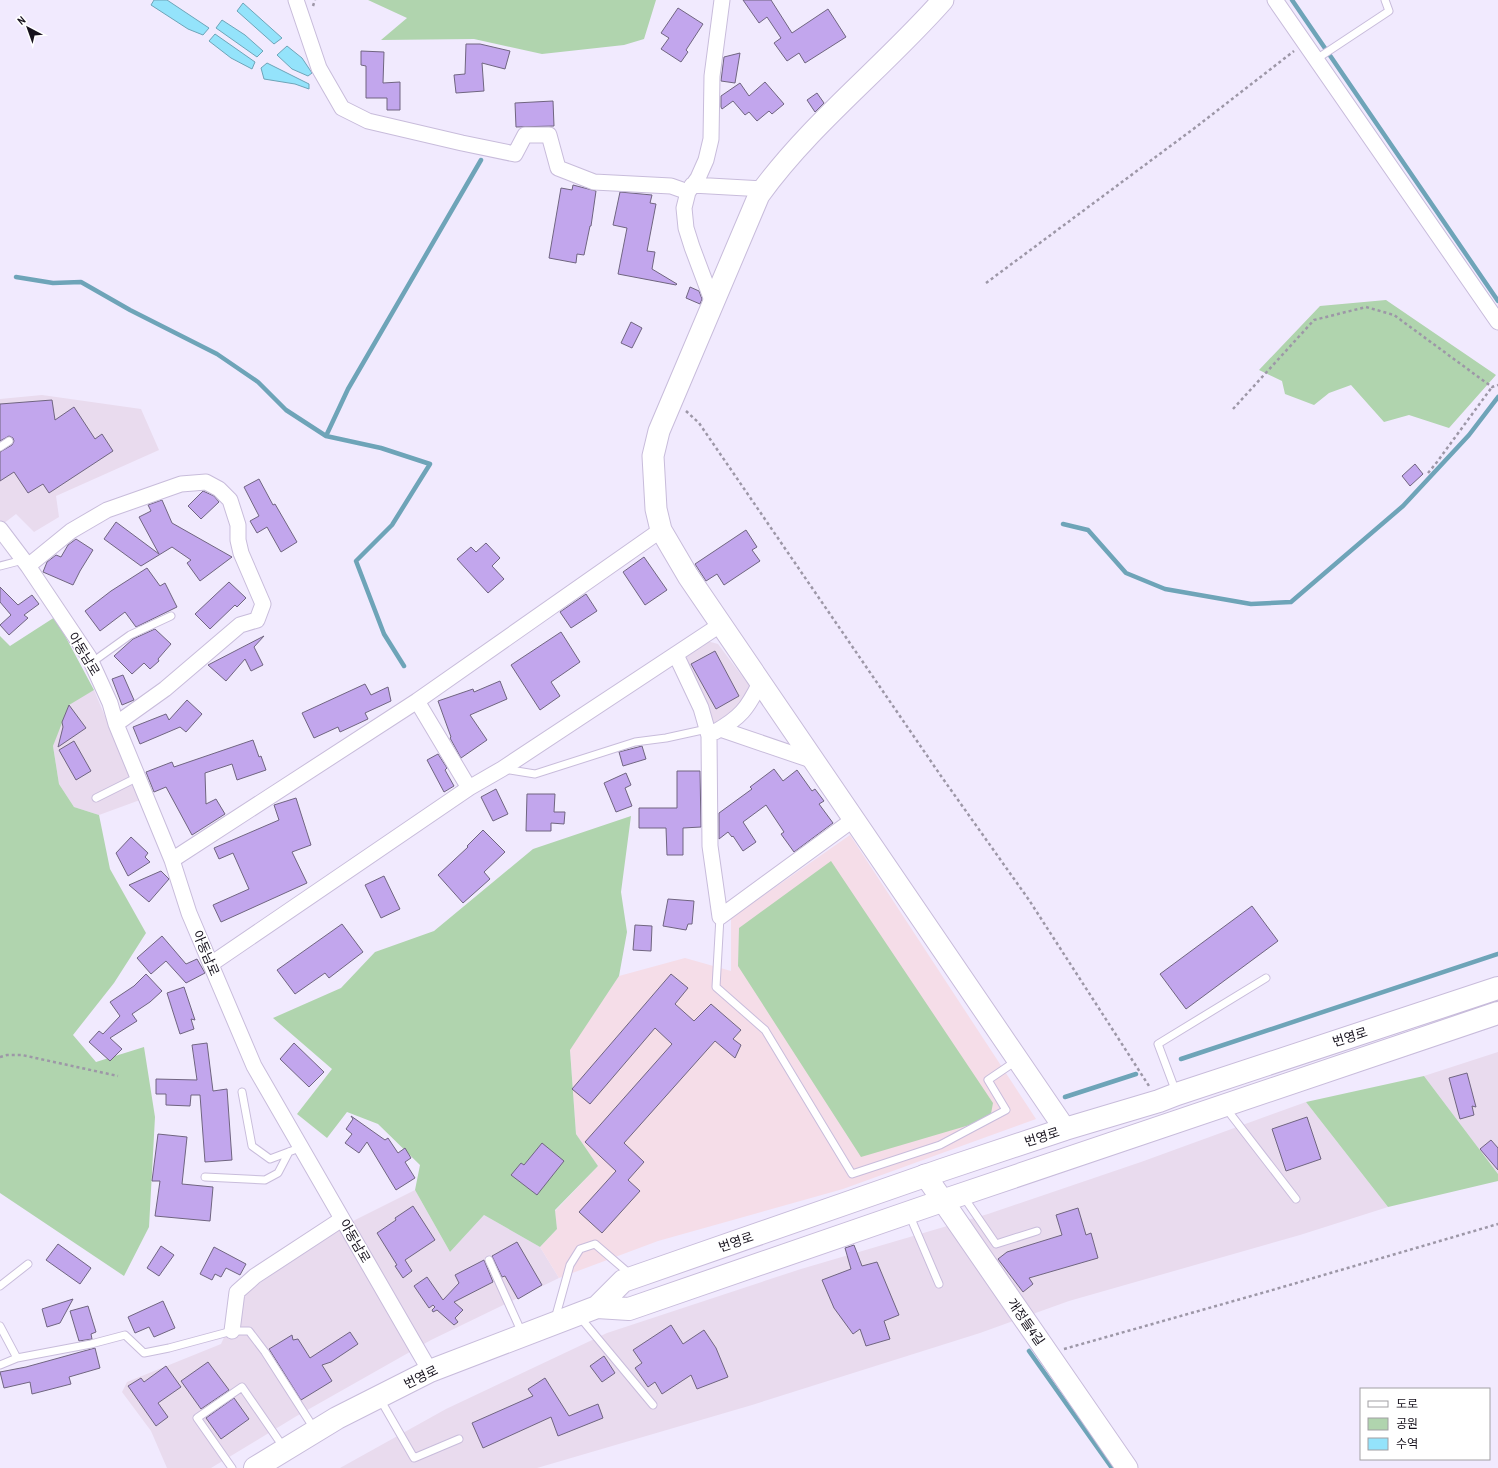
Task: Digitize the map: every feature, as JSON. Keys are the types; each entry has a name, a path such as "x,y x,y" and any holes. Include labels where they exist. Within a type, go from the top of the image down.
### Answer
{"main road":[{"name":"번영로","path":"255,1468 337,1418 430,1371 587,1310 623,1281 633,1277 925,1175 1065,1129 1168,1098 1498,988"},
{"name":"번영로","path":"587,1310 629,1309 952,1197 1498,1013"}],"street":[{"path":"296,0 319,68 342,108 368,122 515,154 525,135 549,135 558,168 594,182 671,186 690,189 764,189"},
{"path":"713,303 686,228 684,208 690,189 698,178 706,160 711,140 712,76 722,0"},
{"path":"943,0 918,28 808,138 779,169 759,195 659,431 653,456 656,509 661,530 688,576 720,625 1065,1129"},
{"path":"1275,0 1304,43 1319,58 1498,322"},
{"path":"25,563 71,531 107,510 181,484 206,482 219,488 230,500 238,525 238,540 241,553 263,604 257,620 240,625 165,689 116,724"},
{"name":"아동남로","path":"0,530 25,563 91,663 110,703 116,724 172,860 189,913 254,1066 295,1150 342,1219 430,1371"},
{"path":"172,860 417,701 661,530"},
{"path":"211,964 469,788 502,769 720,625"},
{"path":"676,655 712,731 710,846 720,917 854,819"},
{"path":"712,731 734,722 750,703 760,683"},
{"path":"417,701 469,788"},
{"path":"712,731 814,761"},
{"name":"개정들4길","path":"925,1175 952,1197 1048,1353 1126,1468"},
{"path":"232,1331 237,1292 255,1276 342,1219"}],"lane":[{"path":"1319,58 1389,11 1385,0"},
{"path":"0,447 9,441"},
{"path":"0,566 25,563"},
{"path":"91,663 130,635 172,616"},
{"path":"502,769 535,774 635,742 712,731"},
{"path":"96,798 138,778"},
{"path":"720,917 716,987 765,1030 852,1174 940,1145 1006,1110 988,1080 1018,1060"},
{"path":"1168,1098 1158,1044 1266,978"},
{"path":"242,1092 252,1146 270,1159 295,1150"},
{"path":"1223,1106 1296,1199"},
{"path":"205,1177 265,1180 278,1173 295,1150"},
{"path":"952,1197 996,1244 1037,1231"},
{"path":"908,1212 939,1284"},
{"path":"554,1323 570,1265 580,1249 595,1244 633,1277"},
{"path":"489,1260 523,1335"},
{"path":"0,1286 28,1264"},
{"path":"587,1310 653,1406"},
{"path":"0,1326 17,1358"},
{"path":"0,1365 17,1358 92,1344 125,1335 144,1353 169,1348 232,1331 249,1331 265,1352 315,1431"},
{"path":"232,1468 197,1418 242,1387 285,1450"},
{"path":"379,1397 414,1458 459,1439"}],"path":[{"path":"986,283 1196,127 1304,43"},
{"path":"1232,409 1314,320 1366,307 1394,315 1492,387"},
{"path":"1428,473 1438,462 1492,387 1498,385"},
{"path":"673,399 699,423 919,743 1168,1098"},
{"path":"0,1057 7,1055 22,1055 118,1076"},
{"path":"1048,1353 1498,1224"}],"shaded area":[{"path":"42,395 141,409 159,450 56,496 59,517 34,532 16,514 3,524 0,520 0,399"},
{"path":"707,641 718,644 751,688 742,705 713,724 683,658"},
{"path":"94,690 140,800 99,815 74,807 59,784 53,746 64,706"},
{"path":"850,835 1036,1119 843,1189 658,1241 559,1278 540,1247 557,1229 555,1211 598,1166 576,1134 570,1049 619,976 685,958 731,971 731,918"},
{"path":"1498,1052 1498,1174 1424,1076"},
{"path":"1306,1102 1388,1207 1300,1235 1069,1301 980,1333 752,1405 537,1468 340,1468 446,1409 607,1333 801,1269 988,1214 1141,1162"},
{"path":"415,1190 450,1252 484,1215 540,1247 559,1278 431,1340 295,1417 211,1468 167,1468 151,1431 122,1392 127,1382 221,1344 244,1294 335,1230"}],"green space":[{"path":"368,0 656,0 644,39 624,45 542,54 474,39 381,40 407,18"},
{"path":"1386,300 1496,375 1449,428 1409,415 1384,422 1351,385 1329,393 1314,405 1285,394 1282,381 1259,370 1320,306"},
{"path":"55,617 94,690 69,705 53,746 59,784 74,807 99,815 110,869 146,933 114,983 73,1035 96,1062 144,1047 155,1117 149,1227 124,1276 0,1193 0,636 10,646"},
{"path":"631,816 621,892 627,932 619,976 570,1050 576,1134 598,1166 555,1210 557,1229 540,1247 484,1215 450,1252 415,1190 420,1165 378,1124 347,1112 327,1138 297,1114 332,1069 273,1018 341,988 375,952 434,931 533,849"},
{"path":"831,861 993,1103 990,1119 861,1157 738,966 739,928"},
{"path":"1424,1076 1498,1174 1498,1181 1388,1207 1306,1102"}],"water":[{"path":"154,0 167,0 209,28 203,35 188,29 151,5"},
{"path":"243,3 282,38 274,44 237,11"},
{"path":"222,20 245,35 263,51 257,57 216,28"},
{"path":"215,34 255,62 252,69 231,58 209,41"},
{"path":"287,46 302,58 312,73 308,76 292,69 277,55"},
{"path":"267,63 309,84 309,89 295,84 264,79 261,68"}],"building":[{"path":"743,0 771,0 792,33 828,9 846,37 805,63 799,53 787,61 774,43 781,38 767,17 759,23"},
{"path":"678,8 703,24 686,50 688,52 681,62 661,49 669,38 661,33"},
{"path":"466,44 480,44 510,51 505,69 482,63 484,91 456,93 454,75 465,74"},
{"path":"361,51 384,52 383,83 400,82 400,110 387,110 387,98 366,98 366,66 361,65"},
{"path":"740,53 735,83 721,81 724,57"},
{"path":"765,82 784,104 772,114 769,111 757,121 749,112 745,115 733,101 722,109 721,96 740,83 749,96"},
{"path":"817,93 824,103 815,112 807,100"},
{"path":"553,101 554,126 516,127 515,103"},
{"path":"573,185 596,191 591,226 584,255 577,254 576,263 549,258 561,188 572,190"},
{"path":"620,192 652,195 650,203 656,204 647,251 655,252 652,269 677,284 676,285 618,274 627,228 613,225"},
{"path":"690,287 699,291 702,299 700,304 686,298"},
{"path":"631,322 642,328 632,348 621,343"},
{"path":"52,400 55,420 74,407 95,439 102,434 113,451 49,493 43,484 28,493 14,472 0,481 0,452 12,445 14,441 13,438 9,436 0,441 0,404"},
{"path":"1415,464 1423,474 1410,486 1402,476"},
{"path":"259,479 273,505 275,504 297,542 281,552 267,527 257,533 250,521 259,516 244,487"},
{"path":"203,491 214,496 219,502 201,519 188,506"},
{"path":"162,500 172,523 232,557 200,581 187,563 191,560 172,547 141,566 104,539 116,522 159,554 139,517 151,511 148,505"},
{"path":"746,530 757,547 752,550 760,561 724,585 717,574 706,581 695,564"},
{"path":"76,539 93,550 73,585 43,572 47,562 56,555 61,557 68,545"},
{"path":"486,543 500,558 492,566 504,579 488,593 457,559 471,547 476,552"},
{"path":"644,557 667,590 645,605 623,572"},
{"path":"147,568 160,586 165,583 177,607 136,627 125,612 100,631 85,611 111,591"},
{"path":"229,582 246,598 237,607 235,605 210,629 195,614"},
{"path":"0,587 18,605 32,595 39,604 24,615 28,618 9,635 0,625 11,615 0,602"},
{"path":"586,594 597,611 571,628 560,612"},
{"path":"155,629 171,644 158,659 159,661 150,669 144,663 132,674 114,656 133,639"},
{"path":"561,632 580,662 551,682 560,696 540,710 511,665"},
{"path":"264,636 254,647 263,665 251,671 245,659 226,681 208,665"},
{"path":"715,651 739,696 716,709 691,664"},
{"path":"123,675 134,700 122,705 112,679"},
{"path":"500,681 507,699 470,715 487,740 461,758 450,738 451,737 438,701 473,689 474,692"},
{"path":"365,684 371,695 388,687 391,701 365,713 368,719 340,732 338,727 314,738 302,713"},
{"path":"187,700 202,714 186,732 180,727 140,744 133,727 166,714 169,720"},
{"path":"69,705 86,728 58,747 63,727 62,722"},
{"path":"253,740 259,757 261,756 266,770 237,780 232,764 205,773 206,804 216,799 225,814 192,835 166,787 154,792 146,772 172,762 174,767"},
{"path":"74,741 91,771 76,780 59,750"},
{"path":"642,746 646,759 623,766 619,752"},
{"path":"438,754 447,768 445,770 454,786 444,792 427,760"},
{"path":"774,769 783,781 797,770 812,791 815,789 824,801 819,804 833,823 794,852 781,834 784,832 766,805 743,822 756,842 743,851 733,836 732,837 728,832 719,839 719,813 752,789 750,787"},
{"path":"677,771 700,771 701,827 683,828 683,855 667,855 666,828 639,828 639,808 677,808"},
{"path":"626,773 631,785 625,788 632,806 616,812 604,783"},
{"path":"496,789 508,814 493,821 481,797"},
{"path":"527,794 555,794 554,812 565,812 564,824 551,823 551,831 526,831"},
{"path":"296,798 311,845 292,852 307,883 221,922 213,905 249,889 233,853 219,859 214,848 279,820 274,805"},
{"path":"483,830 505,852 484,872 490,879 463,903 438,875 468,847 467,846"},
{"path":"131,837 148,853 145,857 150,862 128,876 116,853"},
{"path":"161,871 169,879 149,902 129,885"},
{"path":"384,876 400,909 381,918 365,885"},
{"path":"668,899 694,901 692,924 688,924 686,930 663,926"},
{"path":"1252,906 1278,941 1186,1009 1160,974"},
{"path":"342,924 363,952 329,978 325,973 295,994 277,970"},
{"path":"635,925 652,926 651,951 633,950"},
{"path":"162,936 186,964 197,959 205,973 186,983 166,961 151,974 137,958"},
{"path":"146,974 162,991 150,1002 132,1014 137,1021 110,1038 122,1049 110,1061 89,1042 99,1031 103,1034 120,1016 110,1002 134,986"},
{"path":"671,974 688,988 675,1004 694,1021 711,1004 741,1030 733,1039 741,1045 735,1058 715,1041 624,1143 644,1162 628,1180 640,1191 602,1233 579,1212 616,1171 585,1142 672,1044 655,1028 590,1104 572,1089"},
{"path":"184,987 195,1020 191,1019 194,1029 180,1034 167,993"},
{"path":"207,1043 213,1091 227,1089 232,1160 205,1162 200,1095 191,1095 190,1106 166,1105 166,1094 156,1094 156,1079 197,1080 192,1045"},
{"path":"294,1043 324,1072 309,1087 280,1059"},
{"path":"1467,1073 1476,1107 1472,1106 1474,1115 1460,1119 1449,1078"},
{"path":"351,1116 385,1140 388,1138 398,1153 405,1148 411,1158 405,1162 415,1178 396,1190 367,1142 359,1153 345,1143 352,1134 346,1129 353,1119"},
{"path":"1307,1117 1321,1159 1286,1171 1272,1129"},
{"path":"158,1134 187,1137 182,1184 213,1187 210,1221 155,1216 160,1181 152,1181"},
{"path":"1491,1140 1498,1148 1498,1170 1480,1149"},
{"path":"542,1143 564,1161 537,1195 511,1175 521,1163 524,1165"},
{"path":"413,1206 435,1240 405,1260 412,1271 403,1278 395,1266 397,1265 377,1233 396,1220 395,1218"},
{"path":"1078,1208 1086,1235 1091,1233 1098,1258 1029,1278 1033,1284 1023,1292 998,1259 1007,1252 1062,1235 1056,1215"},
{"path":"517,1242 542,1285 518,1299 505,1276 502,1277 492,1256"},
{"path":"58,1244 91,1268 80,1284 46,1260"},
{"path":"854,1245 862,1266 877,1262 899,1315 884,1321 890,1339 866,1346 860,1329 853,1334 834,1308 822,1280 851,1269 845,1248"},
{"path":"161,1246 174,1255 159,1276 147,1268"},
{"path":"214,1247 246,1264 240,1275 226,1268 221,1277 215,1274 212,1280 200,1274"},
{"path":"484,1260 493,1282 454,1302 463,1310 455,1318 458,1322 454,1325 437,1310 433,1312 432,1310 435,1307 433,1305 429,1308 414,1286 427,1277 443,1300 459,1283 455,1275"},
{"path":"73,1299 60,1323 47,1327 42,1309"},
{"path":"163,1301 175,1328 154,1337 149,1327 135,1333 128,1317"},
{"path":"88,1306 96,1332 91,1334 92,1339 79,1341 70,1311"},
{"path":"671,1325 683,1344 704,1330 716,1348 728,1377 697,1389 691,1375 662,1394 655,1382 648,1387 635,1368 642,1363 633,1350"},
{"path":"350,1332 358,1344 331,1362 322,1365 332,1381 301,1400 269,1349 292,1335 293,1340 298,1339 310,1358"},
{"path":"95,1348 100,1368 69,1377 71,1384 32,1394 30,1382 4,1388 0,1372 26,1367"},
{"path":"604,1356 615,1373 602,1382 590,1366"},
{"path":"208,1362 229,1390 201,1409 181,1381"},
{"path":"166,1366 181,1387 158,1403 168,1417 156,1426 128,1386 141,1378 144,1382"},
{"path":"545,1378 569,1416 598,1404 603,1418 558,1436 551,1417 483,1448 472,1423 533,1396 528,1389"},
{"path":"234,1398 249,1419 221,1439 206,1418"}],"waterway":[{"path":"1292,0 1498,301"},
{"path":"326,436 348,389 481,160"},
{"path":"16,277 53,283 81,282 130,310 217,354 258,382 286,410 326,436 381,448 430,464 392,525 356,561 384,634 404,666"},
{"path":"1063,524 1088,530 1126,573 1165,589 1251,604 1291,602 1403,506 1469,435 1498,397"},
{"path":"1181,1059 1498,954"},
{"path":"1065,1097 1136,1074"},
{"path":"1029,1351 1112,1468"}]}
